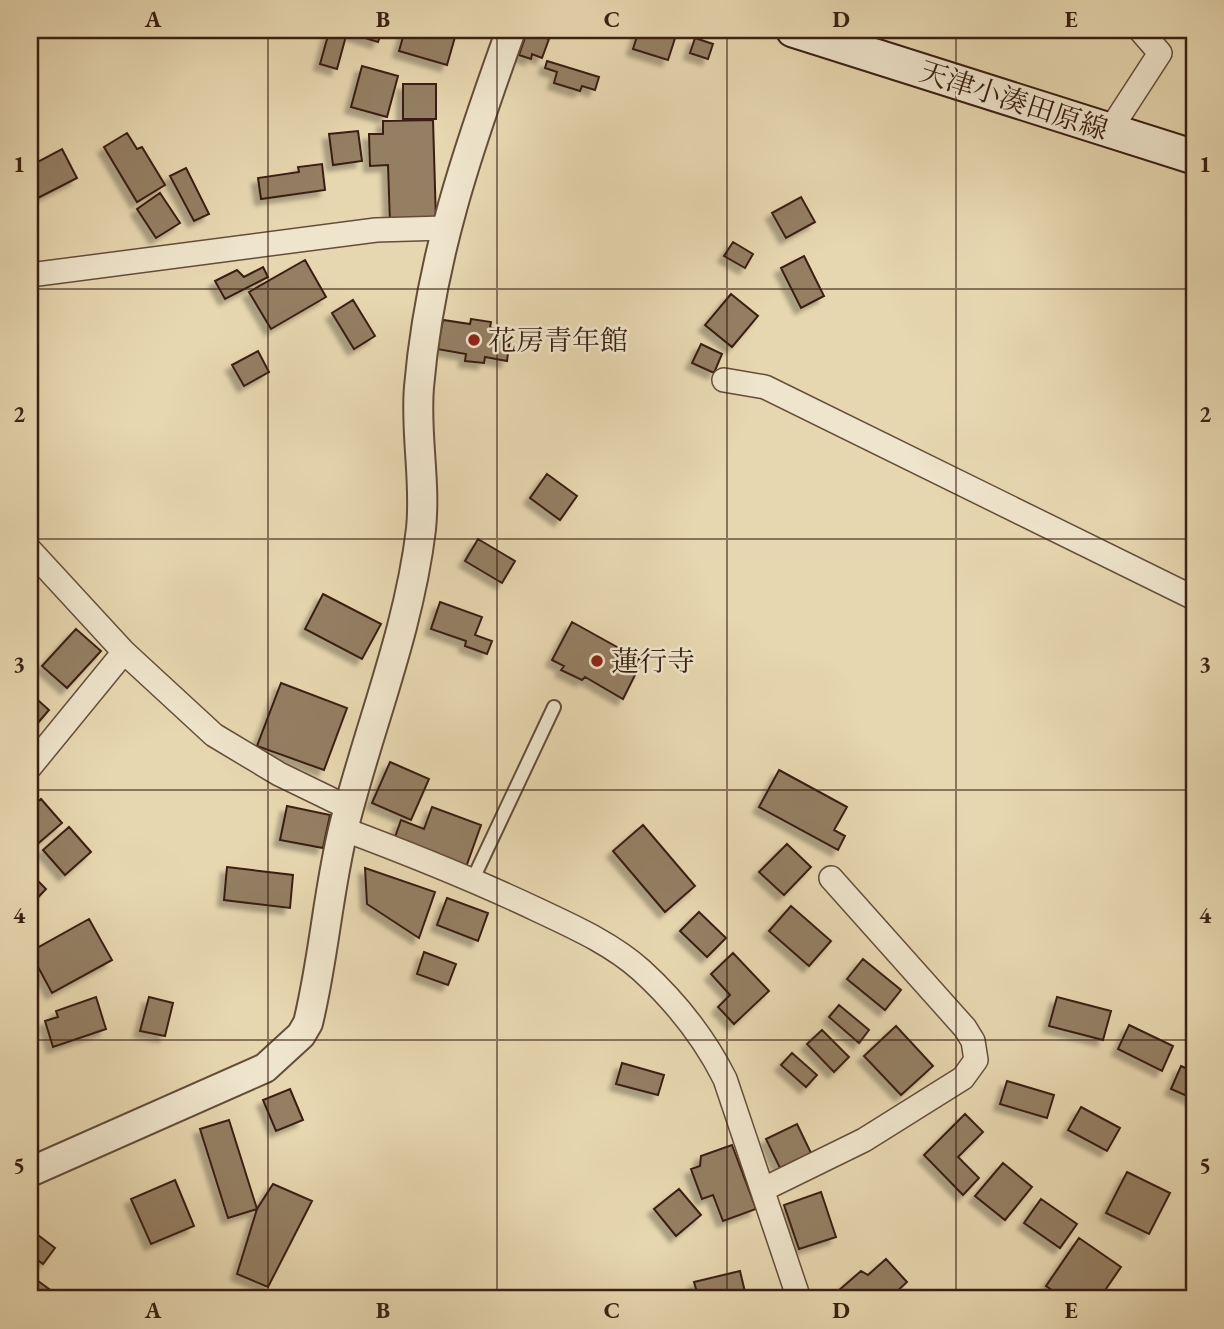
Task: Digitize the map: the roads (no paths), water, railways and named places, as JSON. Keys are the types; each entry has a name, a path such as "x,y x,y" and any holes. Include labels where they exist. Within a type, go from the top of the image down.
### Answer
{"main road":[{"name":"天津小湊田原線","path":"793,30 1194,157"}],"street":[{"path":"30,1172 265,1068 301,1035 315,994 346,819 394,656 421,528 419,387 430,295 444,228 511,30"},
{"path":"1110,130 1160,53 1140,30"},
{"path":"30,275 376,230 444,228"},
{"path":"724,380 765,387 1194,598"},
{"path":"30,550 124,652 214,735 346,819 577,929 620,954 669,997 713,1055 725,1079 799,1299"},
{"path":"30,767 124,652"},
{"path":"764,1189 864,1140 963,1078 976,1060 973,1041 965,1028 831,878"}],"lane":[{"path":"473,879 554,708"}],"place":[{"name":"花房青年館","path":"474,340"},
{"name":"蓮行寺","path":"597,661"}]}
